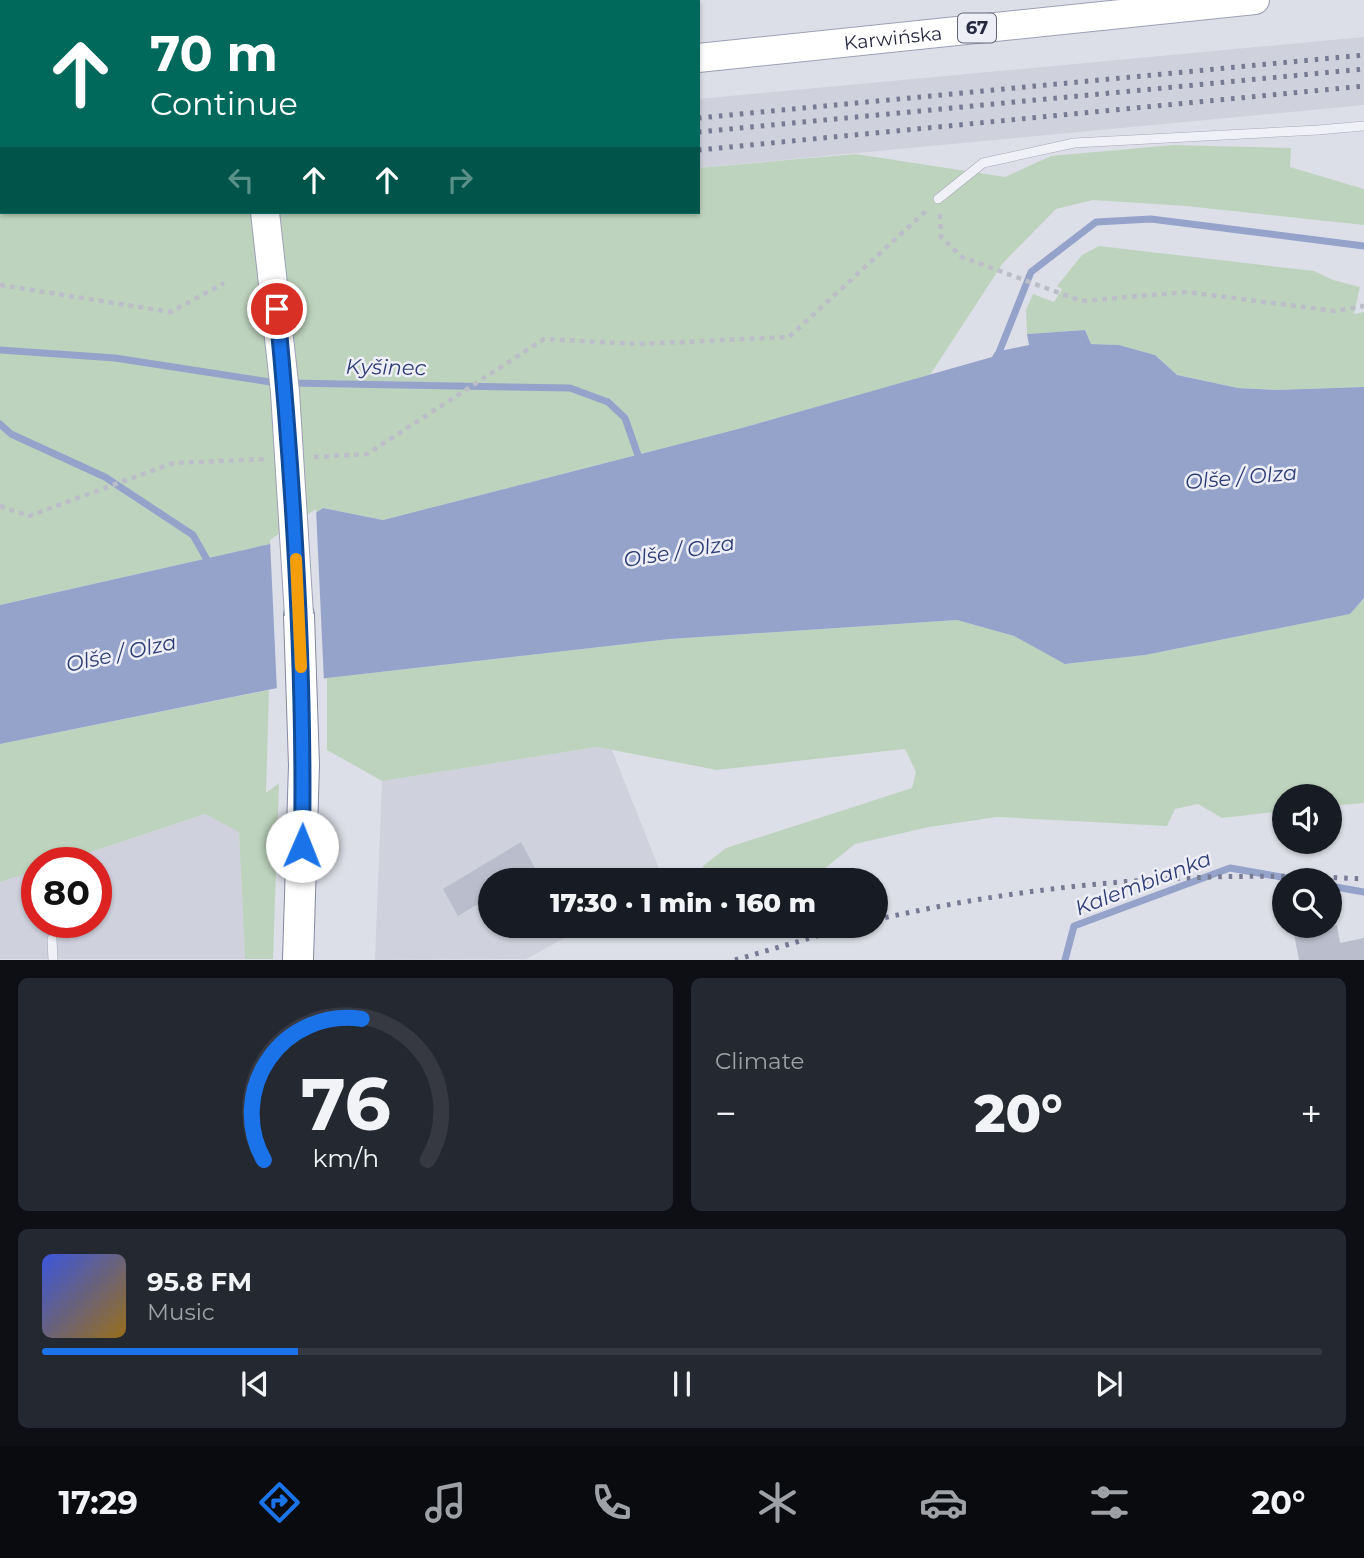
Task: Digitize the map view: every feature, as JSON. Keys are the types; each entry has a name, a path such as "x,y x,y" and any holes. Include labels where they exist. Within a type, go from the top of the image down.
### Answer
{"highway":[{"path":"298,960 304,765 299,615"}],"main road":[{"name":"Karwińska","path":"700,58 1255,0"},
{"path":"265,214 285,392 299,615"}],"lane":[{"path":"938,199 983,163 1073,142 1364,126"},
{"path":"52,939 53,960"}],"path":[{"path":"938,199 941,237 962,257 1081,301 1187,292 1335,311 1364,306"},
{"path":"312,457 367,454 544,339 640,344 789,337 938,199"},
{"path":"0,285 172,312 224,283"},
{"path":"0,506 29,516 173,463 270,459"}],"shaded area":[{"path":"1364,37 1364,105 700,168 700,99"},
{"path":"597,747 612,750 658,868 478,868 478,938 565,938 526,959 375,960 382,781"},
{"path":"205,814 239,831 245,959 0,959 0,882 21,875 21,938 112,938 112,847 106,847"}],"green space":[{"path":"1173,145 1291,148 1290,167 1364,189 1364,225 1186,206 1093,200 1056,209 1003,263 930,375 738,429 383,520 323,508 270,544 0,605 0,214 700,214 700,168 856,154 1005,177 1051,156"},
{"path":"1099,246 1314,271 1333,280 1360,287 1354,314 1364,312 1364,387 1276,390 1238,388 1177,375 1155,355 1119,345 1091,344 1085,330 1027,334 1026,310 1033,294 1054,302 1062,289 1057,286 1082,255"},
{"path":"1364,598 1364,803 1342,805 1342,784 1272,784 1272,812 1222,818 1198,804 1175,809 1167,826 997,817 929,827 855,844 825,868 703,868 726,848 912,788 916,772 905,749 717,770 597,747 382,781 327,750 327,678 670,639 957,620 1014,636 1066,664 1145,655 1349,614"},
{"path":"269,690 266,793 279,783 273,959 245,959 239,832 205,814 106,847 21,847 21,875 0,882 0,744"}],"water":[{"name":"Olše / Olza","path":"1085,330 1091,344 1119,345 1155,355 1177,375 1238,388 1276,390 1364,387 1364,598 1350,614 1145,655 1065,664 1014,636 957,620 670,639 327,678 0,744 0,605 270,544 323,508 383,520 738,429 992,357 995,352 1029,345 1027,334"}],"pier":[{"path":"316,509 324,682 277,692 270,540"}],"building":[{"path":"521,842 535,868 478,868 478,904 458,916 443,889"},
{"path":"1295,938 1339,938 1340,943 1364,938 1364,960 1299,960"}],"waterway":[{"path":"996,360 1031,272 1096,222 1151,219 1364,246"},
{"name":"Kyšinec","path":"0,350 115,358 277,383"},
{"name":"Kyšinec","path":"289,383 570,388 608,402 625,418 640,461"},
{"path":"0,424 11,434 105,477 193,535 210,565"},
{"name":"Kalembianka","path":"1065,960 1074,926 1230,868 1272,875"},
{"name":"Kalembianka","path":"1342,888 1364,892"}],"railway":[{"path":"700,118 1364,55"},
{"path":"700,132 1364,69"},
{"path":"700,150 1364,86"},
{"path":"888,917 996,897 1118,882 1241,876 1364,879"},
{"path":"735,960 810,938"}],"slow traffic":[{"path":"296,559 301,667"}],"route":[{"path":"277,309 291,464 299,615 304,765 302,846"}]}
